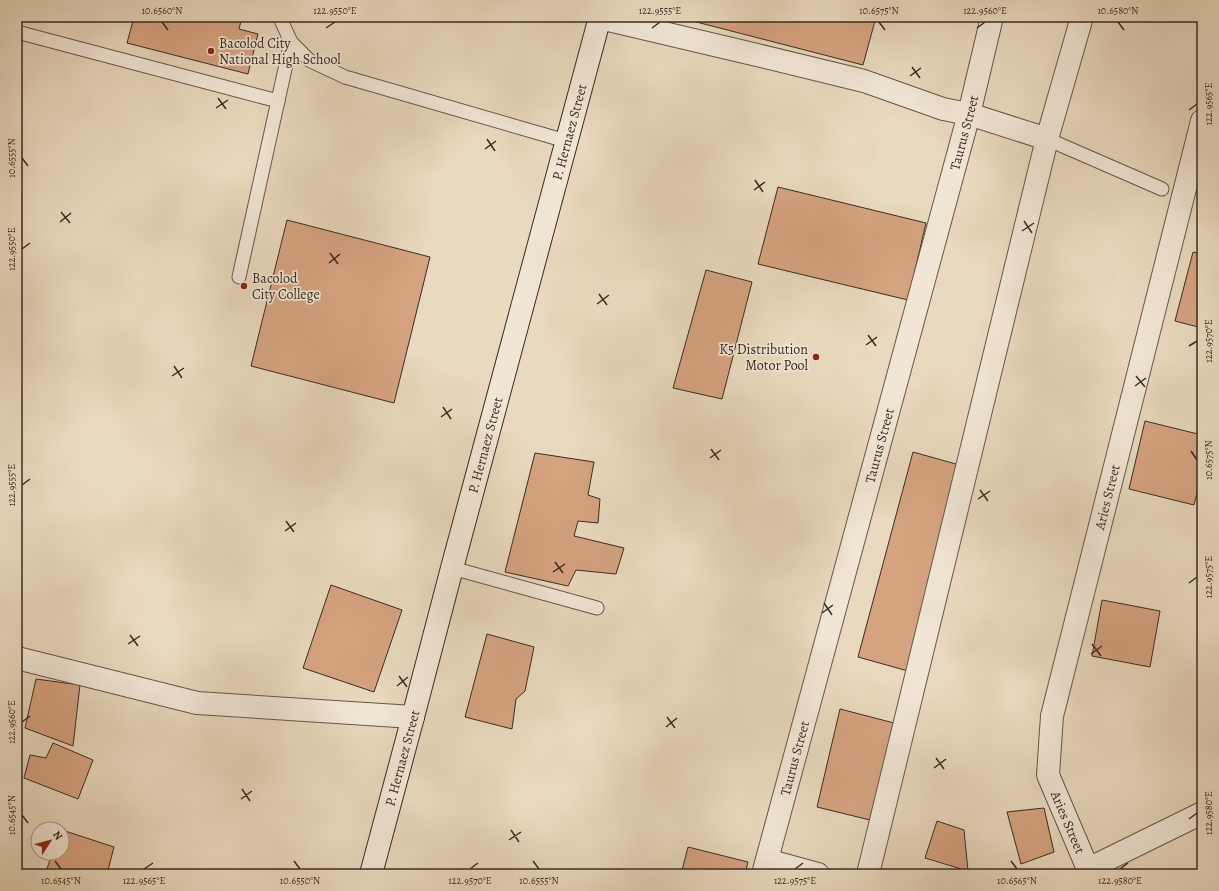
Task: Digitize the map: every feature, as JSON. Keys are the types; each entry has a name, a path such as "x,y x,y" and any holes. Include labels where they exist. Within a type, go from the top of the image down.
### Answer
{"street":[{"name":"Taurus Street","path":"765,867 969,114 992,17"},
{"path":"868,874 1047,139 1082,17"},
{"path":"600,18 758,54 864,81 943,109 969,114 1047,139"},
{"name":"P. Hernaez Street","path":"371,874 600,18"},
{"name":"Aries Street","path":"1085,872 1048,774 1052,716 1202,121"},
{"path":"17,658 197,703 413,717"},
{"path":"1085,872 1202,813"},
{"path":"765,867 818,874"}],"lane":[{"path":"281,17 281,20 292,42 309,60 345,78 566,141"},
{"path":"17,32 278,101"},
{"path":"239,277 292,42"},
{"path":"1047,139 1162,189"},
{"path":"452,568 597,608"}],"building":[{"path":"134,17 182,17 199,21 200,17 242,17 239,29 258,34 248,74 127,43"},
{"path":"677,17 876,17 863,65"},
{"path":"778,187 926,223 908,300 758,264"},
{"path":"287,220 430,257 394,403 251,366"},
{"path":"1193,252 1202,254 1202,328 1175,321"},
{"path":"706,270 752,282 722,399 673,388"},
{"path":"1145,421 1202,435 1202,472 1194,505 1129,489"},
{"path":"913,452 963,466 908,671 858,657"},
{"path":"535,453 594,462 588,495 600,499 598,523 578,521 574,536 624,548 616,574 576,570 568,586 505,572"},
{"path":"331,585 402,610 374,692 303,668"},
{"path":"1102,600 1160,611 1150,667 1092,656"},
{"path":"487,634 534,647 525,691 516,699 512,729 465,717"},
{"path":"36,679 80,685 73,746 25,728"},
{"path":"840,709 894,723 870,820 817,807"},
{"path":"53,743 93,760 78,799 24,778 30,755 46,758"},
{"path":"1044,808 1054,852 1021,864 1007,812"},
{"path":"17,819 22,865 17,865"},
{"path":"937,821 964,830 968,871 925,858"},
{"path":"70,833 114,847 107,874 68,874 47,869 50,861 70,861"},
{"path":"688,847 748,862 745,874 681,874"}],"place":[{"name":"Bacolod City National High School","path":"211,51"},
{"name":"Bacolod City College","path":"244,286"},
{"name":"K5 Distribution Motor Pool","path":"816,357"}]}
